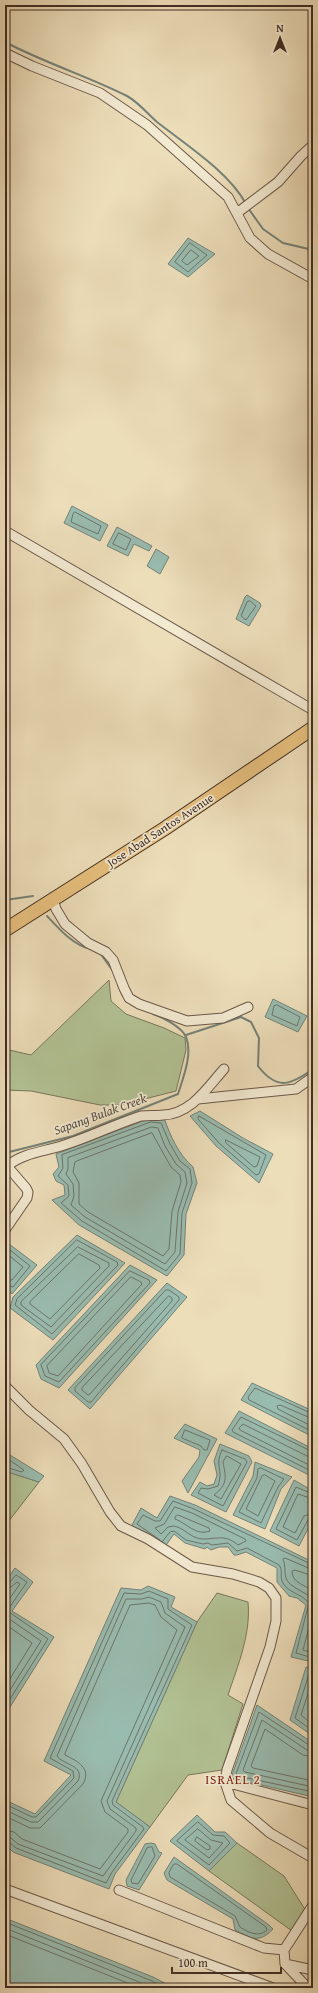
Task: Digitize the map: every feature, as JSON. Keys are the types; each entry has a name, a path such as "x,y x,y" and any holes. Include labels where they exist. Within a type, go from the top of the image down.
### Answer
{"highway":[{"name":"Jose Abad Santos Avenue","path":"5,930 164,829 313,728"}],"street":[{"path":"5,53 32,66 100,93 147,125 228,197 240,211 250,238 268,254 313,279"},
{"path":"240,211 278,182 313,145"},
{"path":"5,531 313,710"},
{"path":"53,899 56,910 65,924 88,943 106,952 113,960 129,998 140,1004 187,1021 223,1018 248,1007"},
{"path":"5,1230 26,1198 28,1192 7,1166 15,1160 40,1151 58,1147 141,1116 154,1114 163,1115 185,1110 198,1099 224,1069"},
{"path":"198,1099 296,1089 313,1077"},
{"path":"5,1386 29,1410 64,1439 82,1464 110,1512 121,1526 148,1539 192,1567 233,1574 259,1582 269,1588 276,1598 276,1620 270,1647 225,1782 230,1800 270,1833 313,1858"},
{"path":"225,1782 313,1805"},
{"path":"5,1889 274,1988"},
{"path":"118,1890 264,1948 284,1950"},
{"path":"308,1988 285,1964 284,1950 313,1904"},
{"path":"285,1964 313,1970"}],"green space":[{"path":"109,980 111,1001 126,1014 164,1028 185,1038 186,1050 176,1091 121,1105 100,1105 31,1091 5,1090 5,1049 31,1055"},
{"path":"5,1471 39,1482 5,1526"},
{"path":"217,1593 248,1602 248,1626 246,1638 240,1661 228,1695 243,1704 222,1770 188,1775 150,1827 116,1802 197,1622"},
{"path":"237,1843 284,1876 306,1911 292,1931 209,1871"}],"water":[{"path":"188,238 215,254 188,277 168,264"},
{"path":"72,506 108,525 100,541 64,523"},
{"path":"117,527 152,546 149,551 134,544 128,556 107,546"},
{"path":"156,549 169,557 160,574 147,566"},
{"path":"247,595 260,603 261,606 249,626 236,619"},
{"path":"273,999 307,1016 298,1032 265,1017"},
{"path":"200,1111 243,1138 273,1154 259,1183 216,1146 190,1116"},
{"path":"151,1118 164,1118 169,1132 183,1157 193,1167 197,1183 186,1214 184,1255 167,1276 79,1225 52,1200 65,1195 64,1185 56,1181 53,1174 59,1167 56,1154"},
{"path":"77,1235 125,1263 53,1340 10,1308 13,1297"},
{"path":"5,1241 37,1265 12,1294 5,1288"},
{"path":"130,1265 157,1280 59,1388 41,1379 36,1365"},
{"path":"167,1283 187,1297 90,1409 68,1390"},
{"path":"252,1383 313,1411 313,1437 241,1400"},
{"path":"239,1411 313,1449 313,1477 225,1433"},
{"path":"185,1424 217,1439 188,1493 182,1481 199,1457 200,1450 174,1438"},
{"path":"220,1444 249,1456 252,1462 226,1512 191,1495 200,1482 207,1486 214,1484 217,1475 214,1461"},
{"path":"5,1452 44,1476 39,1482 5,1471"},
{"path":"255,1462 292,1477 281,1489 265,1529 233,1515 253,1476"},
{"path":"294,1480 313,1491 313,1519 299,1546 270,1531"},
{"path":"170,1496 195,1505 313,1562 313,1662 291,1657 306,1605 297,1598 289,1596 277,1582 277,1568 246,1552 234,1555 228,1547 219,1547 211,1550 207,1547 205,1549 185,1543 174,1534 164,1548 131,1527 141,1508 157,1518"},
{"path":"15,1568 33,1582 12,1611 54,1637 5,1715 5,1582"},
{"path":"148,1586 175,1597 171,1607 197,1622 116,1802 150,1827 115,1874 109,1889 13,1852 5,1844 5,1800 35,1814 71,1775 44,1761 121,1588 141,1590"},
{"path":"306,1667 313,1669 313,1736 290,1720"},
{"path":"257,1705 313,1743 313,1797 231,1778"},
{"path":"197,1815 215,1832 225,1832 237,1843 209,1871 170,1841"},
{"path":"145,1844 155,1844 159,1852 162,1853 139,1890 127,1886 126,1880"},
{"path":"174,1857 273,1929 268,1934 259,1938 250,1937 235,1930 233,1919 167,1880 164,1873"},
{"path":"5,1918 153,1977 174,1988 5,1988"}],"waterway":[{"path":"5,42 127,96 157,122 206,159 229,181 246,204"},
{"path":"248,208 263,229 283,243 313,250"},
{"path":"5,900 33,896"},
{"path":"47,916 61,931 78,944 91,949"},
{"path":"100,953 113,971"},
{"path":"118,985 123,996"},
{"name":"Sapang Bulak Creek","path":"5,1153 73,1136 178,1094 188,1058 188,1044 186,1037 184,1033 176,1026 153,1014"},
{"path":"186,1035 241,1017 251,1022 259,1038 258,1066 265,1074 278,1082 284,1083 298,1079 313,1069"}],"district":[{"name":"ISRAEL 2","path":"233,1779"}]}
